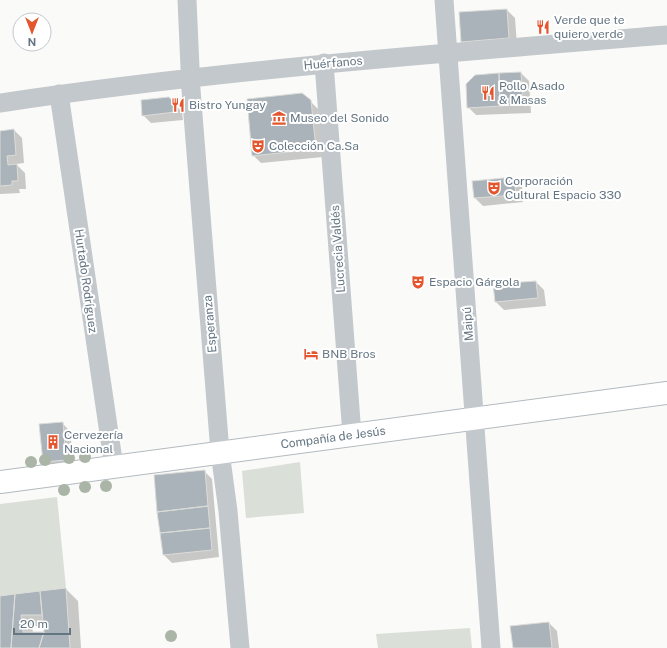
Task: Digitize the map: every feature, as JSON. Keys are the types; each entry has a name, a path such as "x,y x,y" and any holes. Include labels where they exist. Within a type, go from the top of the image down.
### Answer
{"street":[{"name":"Esperanza","path":"187,0 191,77 220,452 228,511 240,648"},
{"name":"Maipú","path":"444,0 491,648"},
{"name":"Huérfanos","path":"0,103 191,77 324,63 667,35"},
{"name":"Lucrecia Valdés","path":"324,63 352,435"},
{"name":"Hurtado Rodríguez","path":"59,94 114,467"},
{"name":"Compañía de Jesús","path":"0,482 667,393"}],"shaded area":[{"path":"300,462 304,513 246,518 242,471"},
{"path":"57,497 66,588 0,596 0,504"},
{"path":"470,628 472,648 378,648 376,634"}],"building":[{"path":"507,9 509,38 461,42 459,12"},
{"path":"521,72 523,105 500,106 499,73"},
{"path":"499,73 500,106 467,108 466,84 475,75"},
{"path":"302,93 311,100 316,149 252,156 247,99"},
{"path":"169,97 174,103 175,112 142,116 141,100"},
{"path":"14,129 16,155 7,156 8,165 17,164 18,181 12,181 12,185 0,186 0,131"},
{"name":"Corporación Cultural Espacio 330","path":"514,177 516,195 474,198 472,181"},
{"path":"536,281 538,298 495,302 493,284"},
{"name":"Cervezería Nacional","path":"63,422 66,460 43,462 39,424"},
{"path":"205,470 208,506 157,512 154,475"},
{"path":"208,506 210,528 160,533 157,512"},
{"path":"210,528 212,550 163,555 160,533"},
{"path":"66,588 70,648 39,648 44,632 40,591"},
{"path":"40,591 42,615 21,615 23,632 44,632 39,648 11,648 15,594"},
{"path":"15,594 11,648 0,648 0,596"},
{"path":"549,622 552,648 513,648 510,626"}],"place":[{"name":"Verde que te quiero verde","path":"543,27"},
{"name":"Pollo Asado & Masas","path":"488,93"},
{"name":"Bistro Yungay","path":"178,105"},
{"name":"Museo del Sonido","path":"279,118"},
{"name":"Colección Ca.Sa","path":"258,146"},
{"name":"Corporación Cultural Espacio 330","path":"494,188"},
{"name":"Espacio Gárgola","path":"418,282"},
{"name":"BNB Bros","path":"311,354"},
{"name":"Cervezería Nacional","path":"53,442"}]}
